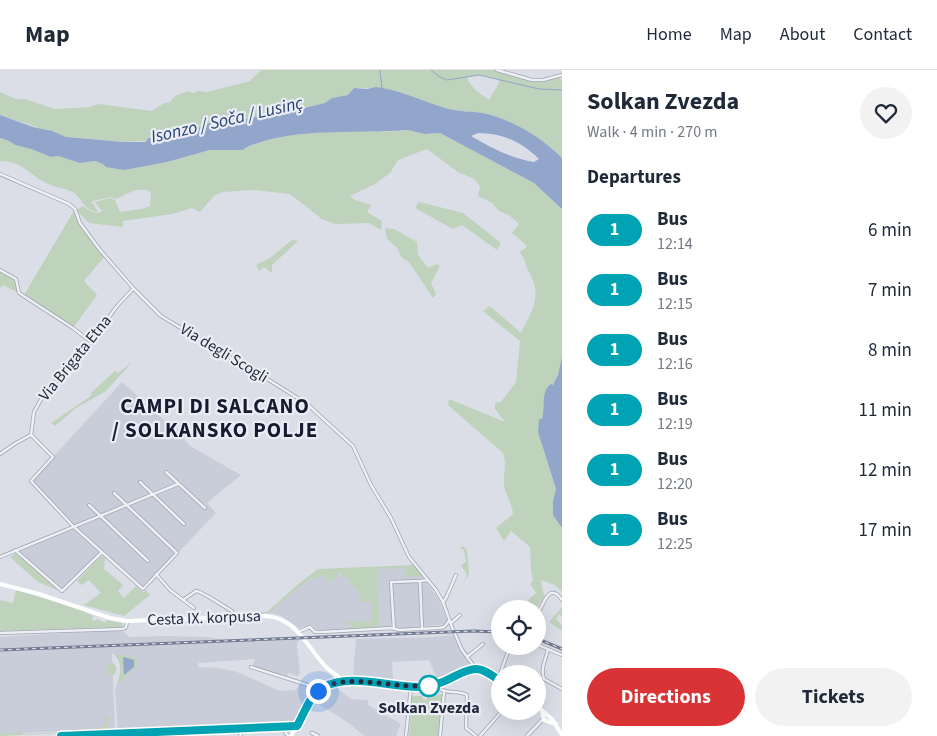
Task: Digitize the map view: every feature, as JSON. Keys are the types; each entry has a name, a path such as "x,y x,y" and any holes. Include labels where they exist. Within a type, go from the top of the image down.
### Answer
{"main road":[{"name":"Cesta IX. korpusa","path":"0,584 38,594 110,618 127,621 272,616 290,623 326,667 344,682"},
{"path":"309,705 318,691 326,686 344,682 358,681 410,687 441,683 476,669 491,676"},
{"path":"546,718 556,724 562,733"},
{"path":"289,736 297,726"}],"street":[{"path":"497,70 532,80 543,80 562,75"},
{"name":"Via degli Scogli","path":"0,174 70,204 75,209 80,223 100,250 134,289 161,316 307,404 353,446 371,485 391,518 415,566 428,580 443,602 453,630"},
{"path":"0,270 16,279 19,292 74,328 91,342"},
{"name":"Via Brigata Etna","path":"31,435 34,412 43,396 91,342 117,306 134,289"},
{"path":"0,454 31,435 53,457 31,481 74,527 143,589 177,553 114,493"},
{"path":"166,472 205,508"},
{"path":"140,482 184,524"},
{"path":"0,556 178,484"},
{"path":"89,505 148,560"},
{"path":"16,550 62,591 102,552"},
{"path":"156,574 170,590 194,608"},
{"path":"443,602 456,575"},
{"path":"394,629 392,582 428,580"},
{"path":"420,581 422,628"},
{"path":"183,600 196,591 201,592 232,611"},
{"path":"546,600 549,594 553,593 558,594 562,600"},
{"path":"298,632 310,628 315,632 322,632 444,627 460,614"},
{"path":"0,633 123,629 126,627 127,621"},
{"path":"455,634 462,650 476,669"},
{"path":"468,657 483,644"},
{"path":"562,655 548,649 542,669 544,679 562,689"},
{"path":"251,667 311,686 318,691"},
{"path":"440,689 441,683"},
{"path":"436,684 437,688 444,692 464,693 467,695 466,728 476,736"},
{"path":"406,736 410,687"},
{"path":"440,736 444,692"},
{"path":"480,736 494,720"},
{"path":"527,736 543,720"},
{"path":"62,736 278,726 289,736"},
{"path":"240,736 244,728"},
{"path":"311,734 318,736"}],"shaded area":[{"path":"122,382 168,424 179,430 179,433 190,446 241,475 207,503 216,513 143,589 102,552 62,591 15,550 74,527 31,481"},
{"path":"415,567 438,598 447,619 446,624 399,629 379,627 377,569"},
{"path":"338,572 350,580 349,583 361,594 359,598 372,602 372,621 353,622 353,629 318,631 312,625 299,628 280,615 269,613 312,577 322,575 329,582 336,579"},
{"path":"121,630 129,637 207,637 225,640 299,638 297,646 300,673 297,676 289,673 286,677 252,667 255,659 198,663 198,667 219,668 237,672 280,691 296,690 300,684 310,687 315,691 297,721 294,722 118,732 115,690 117,684 136,668 137,658 112,654 115,729 0,734 0,637"},
{"path":"458,635 463,647 476,665 475,671 450,676 438,681 429,660 392,662 393,679 383,679 383,681 353,678 356,639"},
{"path":"332,686 351,699 368,700 368,705 401,724 396,735 398,736 365,736 314,701 321,691"}],"green space":[{"path":"261,70 497,70 532,80 558,76 562,80 562,158 536,137 496,117 441,108 403,93 378,89 354,88 348,95 332,98 325,103 220,125 214,120 182,134 148,138 146,142 66,137 0,115 0,92 16,99 25,99 55,109 90,107 98,104 152,111 164,103 170,102 175,96 188,91 193,93 198,91 207,92 250,81","holes":["479,75 498,79 499,83 489,100 473,87 467,77"]},
{"path":"408,130 424,134 440,133 534,183 562,209 562,356 557,381 544,398 545,410 542,419 542,445 556,489 553,501 553,515 562,528 562,592 555,585 541,580 545,596 542,600 528,600 536,593 530,584 533,580 530,547 511,531 504,541 496,528 513,514 504,486 505,461 503,453 448,405 449,399 505,422 495,409 495,403 501,402 516,382 520,341 483,311 490,306 521,333 535,302 536,295 535,287 524,258 519,252 526,248 526,245 512,233 519,224 510,216 499,211 492,203 478,196 480,186 474,179 458,172 427,149 398,160 390,173 375,184 350,196 353,199 371,205 367,212 382,221 381,230 369,223 335,224 322,219 290,194 254,190 222,192 215,195 200,212 192,208 172,214 123,221 123,227 89,223 76,210 83,206 92,212 97,213 102,211 95,202 110,198 115,200 120,212 142,209 150,206 151,192 137,190 116,199 110,197 93,201 98,212 87,208 71,191 48,184 15,163 0,161 0,138 51,157 58,156 80,163 95,161 103,164 137,167 167,162 210,150 243,150 264,141 304,133 325,131 384,132"},
{"path":"419,202 463,213 501,243 497,250 462,225 453,229 415,208"},
{"path":"75,209 80,223 105,256 84,281 97,295 73,328 24,295"},
{"path":"385,228 394,229 417,242 418,255 428,268 437,264 440,266 431,283 436,294 433,298 409,262 402,258 397,248 387,239"},
{"path":"292,240 298,241 272,265 272,273 264,267 259,271 256,265 270,258"},
{"path":"0,271 15,280 17,292 3,285 0,288"},
{"path":"132,362 106,391 76,408 55,426 51,423 91,396 91,393 115,371 118,373"},
{"path":"462,546 467,550 469,574 463,584 467,575 461,565 466,562 464,550 460,548"},
{"path":"16,553 59,591 38,582 10,557"},
{"path":"101,556 105,557 104,569 123,585 118,591 124,598 136,586 143,593 146,590 150,595 124,616 84,605 101,593 89,580 82,585 77,581"},
{"path":"414,565 422,576 405,577 404,568 377,569 379,627 346,629 346,627 353,627 346,622 372,621 372,602 359,602 360,594 349,583 350,580 341,573 338,573 336,579 329,582 322,575 316,580 312,577 269,613 260,614 259,612 267,612 318,569"},
{"path":"16,590 82,610 93,616 92,620 95,621 97,619 106,623 106,620 122,623 123,626 0,631 0,600 13,603"},
{"path":"562,607 562,617 559,614 556,619 562,625 562,631 549,622"},
{"path":"114,654 137,658 136,668 117,684 120,668 119,661"},
{"path":"113,663 116,666 116,671 114,675 109,675 107,664"},
{"path":"440,694 443,700 439,736 407,736 409,735 412,696 422,696 424,700 427,699 427,696"},
{"path":"103,715 108,715 109,718 107,728 104,731 0,736 0,734 22,732 23,734 91,731 105,723"}],"water":[{"path":"354,88 385,88 450,109 487,114 527,131 562,158 562,209 534,183 440,133 425,134 406,130 299,134 264,141 243,150 210,150 167,162 124,170 106,167 95,161 80,163 58,156 51,157 0,138 0,115 66,137 146,142 148,138 182,133 215,120 220,125 273,113 296,110 325,103 332,98 348,95","holes":["478,133 487,133 519,143 539,159 534,162 517,158 471,136"]},
{"path":"562,356 562,528 553,515 553,501 556,489 538,432 539,419 542,419 546,391 551,384 553,385 558,375"},
{"path":"123,657 134,660 134,667 124,675"}],"waterway":[{"path":"380,70 382,89"},
{"path":"431,70 447,80 479,75 539,89 562,90"}],"railway":[{"path":"0,650 491,632"},
{"path":"546,642 562,649"}],"bus line":[{"name":"1","path":"61,736 297,726 316,693 321,688 334,683 358,681 410,687 440,683 476,669 491,676"}],"place":[{"name":"Solkan Zvezda","path":"429,686"}],"district":[{"name":"CAMPI DI SALCANO / SOLKANSKO POLJE","path":"215,418"}],"route":[{"path":"318,691 334,683 350,681 410,687 431,685 429,686"}],"water label":[{"name":"Isonzo / Soča / Lusinç","path":"227,120"}]}
